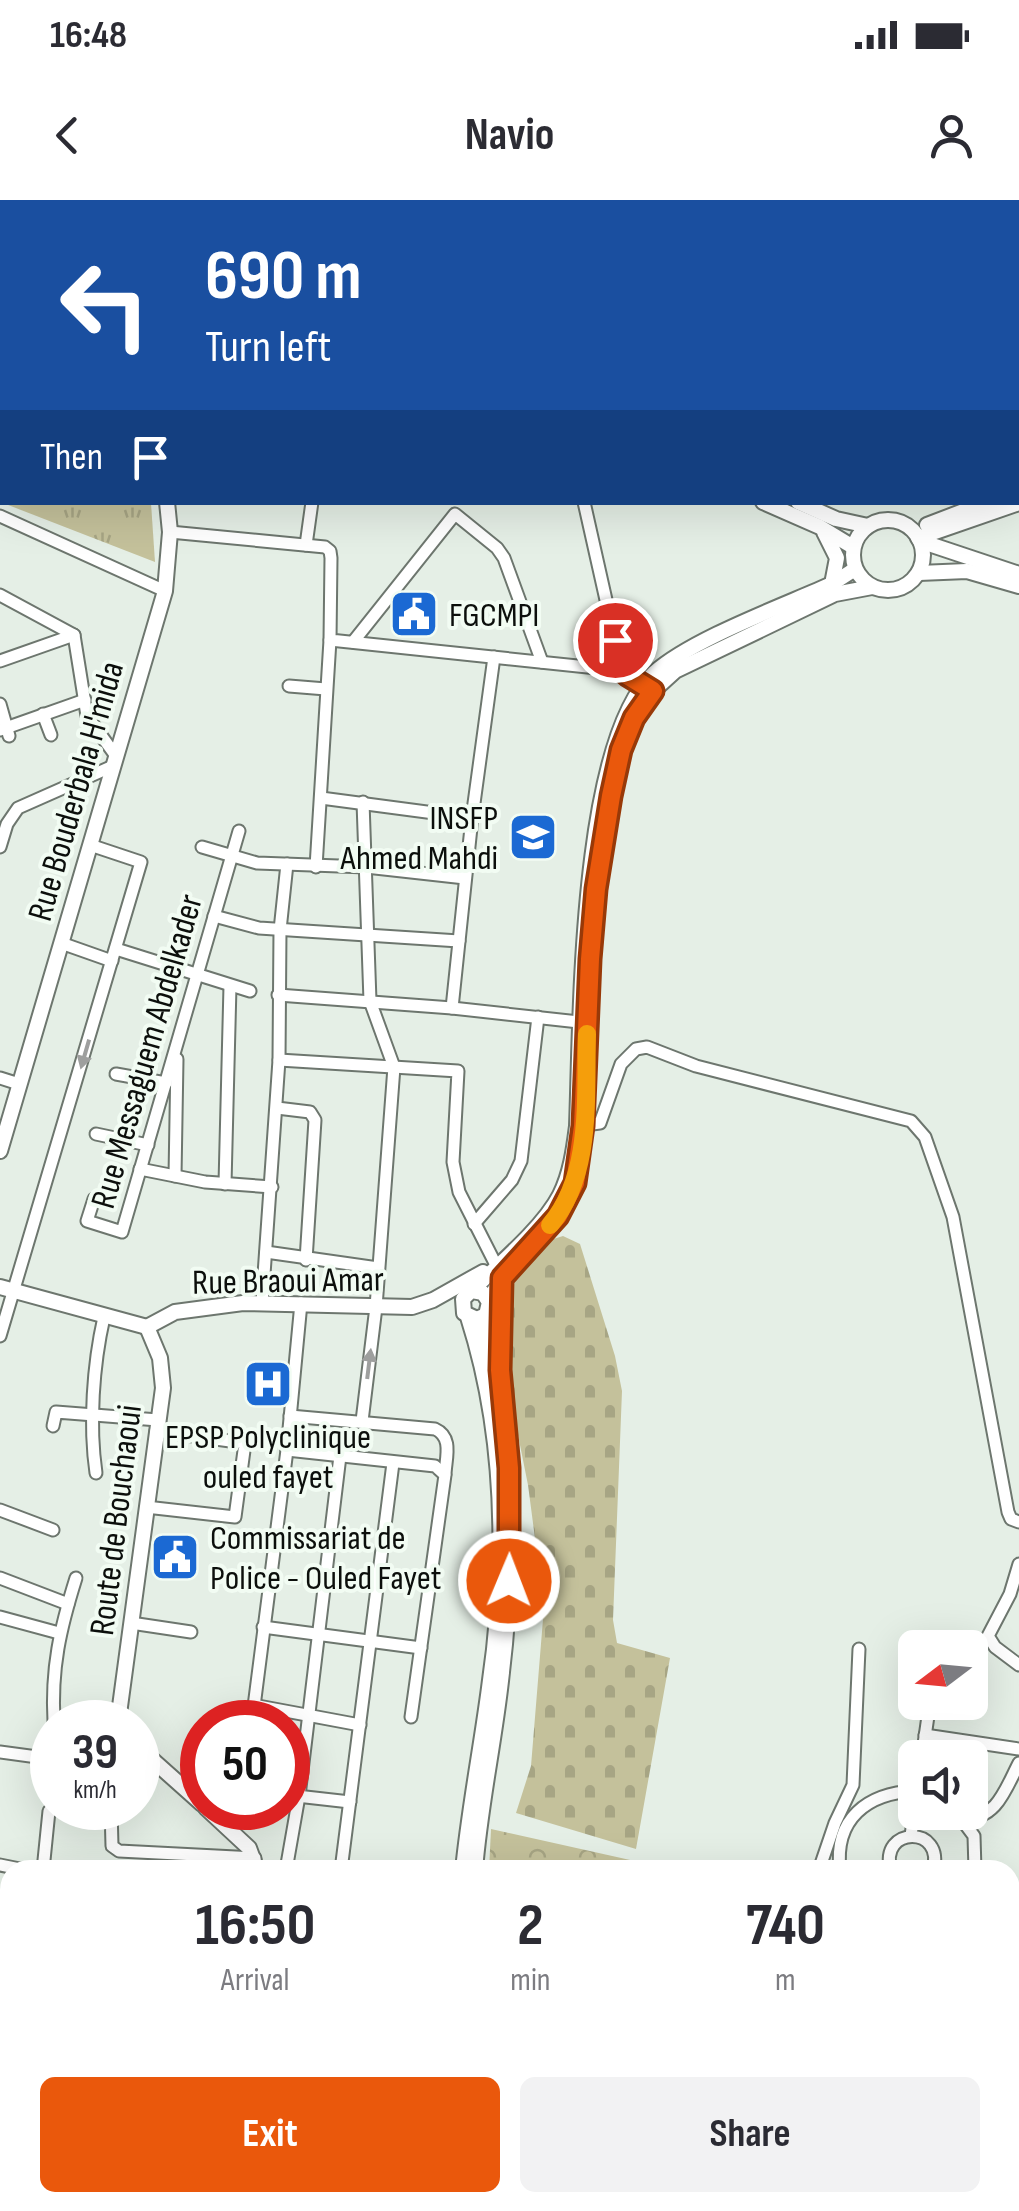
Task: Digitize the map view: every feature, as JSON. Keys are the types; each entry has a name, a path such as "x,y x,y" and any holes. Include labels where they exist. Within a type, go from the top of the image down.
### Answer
{"main road":[{"name":"Rue Bouderbala H'mida","path":"0,1151 110,764 165,590 168,505"},
{"path":"769,505 853,547"},
{"path":"805,505 836,519 868,526 890,520 916,536 1019,574"},
{"path":"916,536 937,522 980,505"},
{"path":"916,536 1013,505"},
{"path":"961,524 959,543 970,558"},
{"path":"868,526 853,547 855,569 872,587"},
{"path":"820,528 837,558 832,584"},
{"path":"648,687 835,594 872,587 894,590 908,584 918,572 923,554 916,536"},
{"path":"434,1300 499,1270 566,1203 575,1183 586,920 608,769 630,706 676,656 832,584 855,569"},
{"path":"918,572 966,571 1019,586"},
{"path":"502,1403 473,1317 462,1303 549,1214 562,1192 580,1126"},
{"path":"434,1300 473,1317 488,1311 499,1270 512,1250"},
{"path":"476,1860 508,1607 510,1486 499,1346 499,1270"},
{"path":"8,1289 147,1327"},
{"path":"472,1292 482,1293 489,1300"},
{"name":"Rue Braoui Amar","path":"147,1327 175,1312 301,1302 412,1307 472,1292"},
{"path":"464,1860 494,1646 500,1523 497,1447 473,1317"},
{"name":"Route de Bouchaoui","path":"122,1700 162,1388 160,1358 147,1327"},
{"path":"160,1767 180,1785"},
{"path":"232,1830 252,1860"}],"street":[{"path":"306,545 312,505"},
{"path":"445,505 504,558 542,662"},
{"path":"585,505 615,640 627,675"},
{"path":"353,642 454,514"},
{"path":"0,516 165,590"},
{"path":"170,532 306,545 330,551 330,640 316,866"},
{"path":"0,595 74,635"},
{"path":"0,847 7,824 18,808 110,764 87,716 74,635"},
{"path":"0,661 74,635"},
{"path":"330,640 616,670 648,687"},
{"path":"452,1008 494,657"},
{"path":"290,686 326,689"},
{"path":"0,704 5,731 85,700"},
{"path":"43,714 51,735"},
{"path":"320,798 472,818"},
{"path":"362,1421 376,1307 394,1067 370,1001 363,802"},
{"name":"Rue Messaguem Abdelkader","path":"94,1199 87,1221 122,1232 239,830"},
{"path":"0,1336 8,1289 142,862 90,845"},
{"path":"202,847 257,862 366,867 465,878"},
{"path":"262,1303 280,1060 280,930 287,864"},
{"path":"214,916 280,930 458,942"},
{"path":"61,943 250,990"},
{"path":"225,1184 230,986"},
{"path":"278,995 584,1023"},
{"path":"474,1224 512,1180 520,1161 538,1017"},
{"path":"175,1176 177,1045"},
{"path":"580,1126 600,1123 620,1064 636,1049 647,1047 696,1066 911,1121 919,1128 952,1217 1008,1512 1018,1525"},
{"path":"280,1060 458,1071 453,1162 459,1192 499,1270"},
{"path":"116,1074 166,1083"},
{"path":"0,1078 20,1084"},
{"path":"277,1108 314,1115 306,1260"},
{"path":"96,1134 148,1144"},
{"path":"140,1170 225,1184 272,1187"},
{"path":"266,1252 378,1268"},
{"path":"254,1700 287,1450 301,1302"},
{"path":"96,1473 91,1438 97,1347 104,1317"},
{"path":"54,1426 56,1412 95,1414 245,1444 235,1517 146,1507"},
{"path":"290,1416 440,1431 448,1444 411,1717"},
{"path":"287,1450 435,1466 445,1475"},
{"path":"310,1700 340,1456"},
{"path":"342,1860 392,1463"},
{"path":"0,1510 53,1530"},
{"path":"1019,1564 1010,1594 988,1636 995,1647 1019,1664"},
{"path":"0,1578 68,1604"},
{"path":"53,1700 59,1633 76,1578"},
{"path":"0,1617 59,1633"},
{"path":"132,1623 190,1632"},
{"path":"263,1627 420,1648"},
{"path":"856,1813 851,1795 859,1649"},
{"path":"310,1715 360,1724"},
{"path":"925,1740 928,1720"},
{"path":"926,1735 1019,1749"},
{"path":"0,1752 30,1756"},
{"path":"988,1812 1019,1764"},
{"path":"840,1860 841,1835 856,1813 882,1796 898,1794"},
{"path":"821,1860 834,1823 851,1795"},
{"path":"310,1797 350,1802"},
{"path":"44,1860 47,1830"},
{"path":"112,1830 112,1846 118,1852 197,1860"},
{"path":"287,1860 290,1830"},
{"path":"911,1836 912,1830"},
{"path":"970,1830 974,1836 974,1860"},
{"path":"890,1860 893,1846 911,1836 926,1840 936,1860"}],"green space":[{"path":"8,505 151,505 155,562"},
{"path":"563,1236 580,1244 622,1391 613,1620 617,1643 670,1658 636,1849 516,1813 531,1766 544,1607 528,1485 513,1410 509,1281 544,1242"},
{"path":"491,1829 630,1860 489,1860"}],"slow traffic":[{"path":"550,1225 566,1203 580,1160 587,1034"}],"place":[{"name":"FGCMPI","path":"414,614"},
{"name":"INSFP Ahmed Mahdi","path":"533,837"},
{"name":"EPSP Polyclinique ouled fayet","path":"268,1384"},
{"name":"Commissariat de Police - Ouled Fayet","path":"175,1557"}],"route":[{"path":"509,1581 509,1468 500,1370 502,1278 558,1216 575,1183 583,1126 596,889 621,750 634,718 653,691 627,675 615,640"}]}
